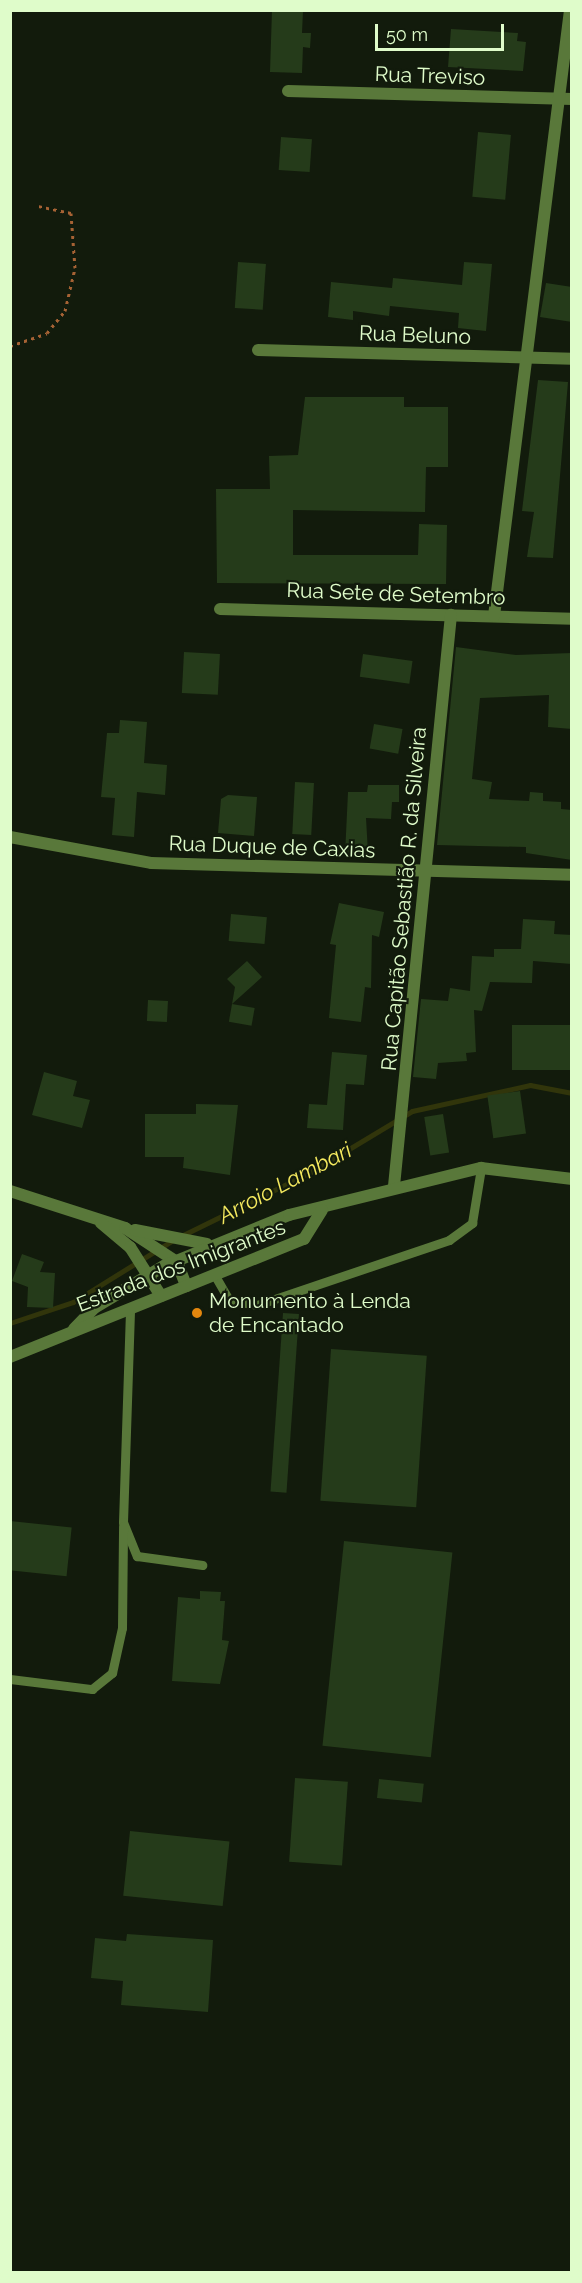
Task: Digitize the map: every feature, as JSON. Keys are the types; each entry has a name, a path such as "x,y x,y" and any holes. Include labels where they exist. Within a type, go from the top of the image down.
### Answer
{"street":[{"path":"494,616 570,10"},
{"name":"Rua Treviso","path":"288,91 572,99"},
{"name":"Rua Beluno","path":"258,350 572,359"},
{"name":"Rua Sete de Setembro","path":"220,609 572,619"},
{"name":"Rua Capitão Sebastião R. da Silveira","path":"394,1185 451,615"},
{"name":"Rua Duque de Caxias","path":"10,837 151,863 572,875"},
{"name":"Estrada dos Imigrantes","path":"74,1329 94,1308 147,1274 207,1244 289,1215 322,1210 394,1185 481,1168 572,1179"},
{"path":"10,1191 153,1238 207,1244"},
{"name":"Estrada dos Imigrantes","path":"10,1357 74,1329 130,1311 214,1274 304,1239 322,1210"},
{"path":"96,1218 130,1247 161,1296"},
{"path":"153,1238 174,1260 186,1286"}],"lane":[{"path":"214,1274 229,1300 257,1305 449,1240 472,1223 481,1168"},
{"path":"10,1679 92,1689 112,1673 122,1628 130,1311"},
{"path":"123,1522 137,1556 202,1565"}],"path":[{"path":"10,346 47,333 64,311 75,268 71,213 39,206"}],"building":[{"path":"272,10 303,11 302,33 311,33 310,48 303,47 302,73 270,72"},
{"path":"451,29 518,33 517,41 526,42 523,71 448,67"},
{"path":"478,132 511,135 505,200 472,197"},
{"path":"281,137 312,139 310,172 279,170"},
{"path":"238,262 266,264 263,310 235,308"},
{"path":"464,262 492,264 486,331 458,328 459,313 390,306 389,316 353,311 353,320 328,317 331,282 392,288 393,278 462,285"},
{"path":"546,283 572,287 572,322 540,317"},
{"path":"538,380 568,382 553,558 527,557 534,512 522,511"},
{"path":"305,397 404,397 404,407 448,407 448,467 426,467 425,512 293,510 293,555 418,555 419,524 447,525 446,584 217,583 216,489 270,489 269,456 298,455"},
{"path":"456,647 516,655 572,653 572,729 548,727 549,695 480,698 472,779 492,782 489,799 529,801 530,792 543,793 543,801 561,802 561,809 572,810 572,860 526,853 526,847 437,845"},
{"path":"184,652 220,654 218,695 182,693"},
{"path":"363,654 413,661 409,684 360,677"},
{"path":"120,720 147,722 144,763 167,765 165,795 137,792 134,837 112,835 115,798 101,797 107,733 119,733"},
{"path":"374,724 403,729 398,754 370,749"},
{"path":"295,782 314,783 311,835 292,834"},
{"path":"368,785 399,785 399,802 392,802 391,819 366,818 368,853 345,855 348,792 367,792"},
{"path":"228,795 257,797 254,836 218,833 221,799"},
{"path":"339,903 384,912 379,937 372,935 371,988 365,987 361,1022 329,1018 336,945 330,944"},
{"path":"231,914 267,917 265,944 229,941"},
{"path":"523,919 555,921 554,934 572,935 572,964 533,961 532,983 490,982 482,1011 474,1010 476,1052 466,1053 467,1061 438,1063 436,1079 413,1077 421,999 448,1001 450,988 470,991 472,956 494,957 494,949 521,949"},
{"path":"247,961 262,977 232,1004 235,987 227,979"},
{"path":"148,1000 168,1001 167,1022 147,1021"},
{"path":"232,1004 255,1008 252,1026 229,1022"},
{"path":"512,1025 572,1025 572,1070 512,1070"},
{"path":"332,1052 367,1055 364,1085 346,1084 343,1130 307,1128 309,1104 327,1105"},
{"path":"44,1072 77,1081 73,1096 90,1100 82,1128 32,1115"},
{"path":"520,1091 526,1134 493,1138 487,1096"},
{"path":"196,1104 238,1105 230,1175 183,1168 184,1157 145,1157 145,1114 196,1114"},
{"path":"443,1114 449,1153 430,1155 424,1117"},
{"path":"22,1254 44,1262 40,1272 55,1273 53,1308 27,1307 28,1287 12,1281"},
{"path":"283,1313 299,1314 286,1493 271,1492"},
{"path":"331,1349 427,1356 416,1507 320,1501"},
{"path":"10,1521 72,1527 67,1576 10,1570"},
{"path":"344,1541 452,1552 431,1757 322,1746"},
{"path":"200,1591 221,1592 220,1601 225,1601 222,1640 229,1641 220,1684 172,1681 178,1597 200,1599"},
{"path":"295,1778 348,1782 342,1865 289,1862"},
{"path":"379,1779 424,1784 422,1803 377,1798"},
{"path":"130,1831 229,1841 223,1906 123,1896"},
{"path":"127,1934 213,1940 208,2012 121,2005 123,1981 91,1978 95,1938 126,1941"}],"waterway":[{"name":"Arroio Lambari","path":"181,1236 309,1173 412,1111 530,1085 572,1093"},
{"name":"Arroio Lambari","path":"10,1323 73,1302 173,1240"}],"place":[{"name":"Monumento à Lenda de Encantado","path":"197,1313"}]}
